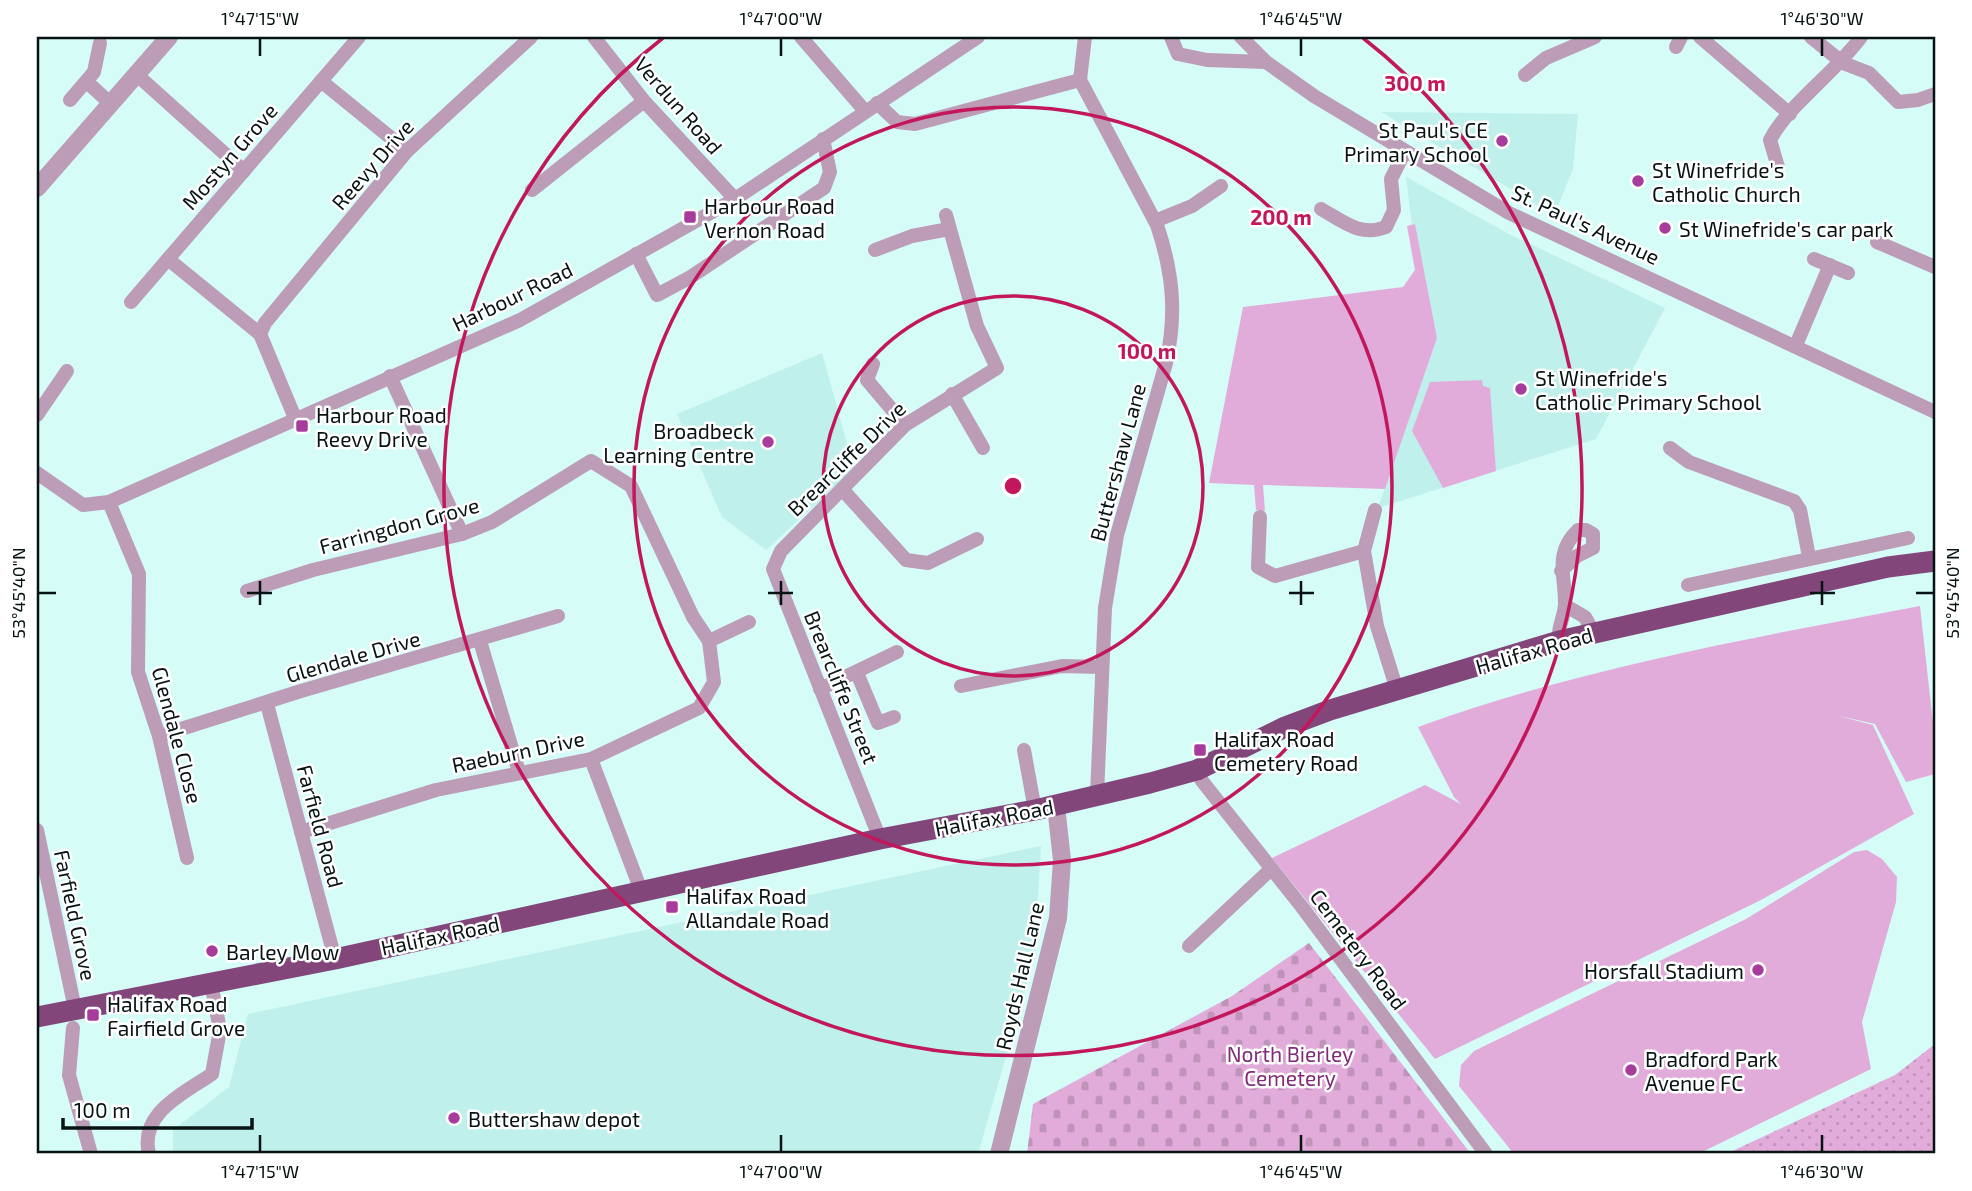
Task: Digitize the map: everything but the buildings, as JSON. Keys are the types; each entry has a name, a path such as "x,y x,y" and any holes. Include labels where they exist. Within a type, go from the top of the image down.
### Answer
{"highway":[{"name":"Halifax Road","path":"37,1017 74,1019 211,983 642,893 880,839 1045,808 1197,770 1285,727 1559,641 1888,567 1935,561"}],"street":[{"path":"37,188 169,37"},
{"name":"Mostyn Grove","path":"131,302 359,37"},
{"name":"Reevy Drive","path":"260,334 265,323 407,151 531,37"},
{"name":"Verdun Road","path":"594,37 644,101 735,199"},
{"path":"801,37 871,107 897,122 915,124 1080,80 1085,37"},
{"name":"Harbour Road","path":"37,473 83,505 109,502 520,320 735,199 978,37"},
{"path":"1171,37 1178,54 1207,60 1266,62"},
{"name":"St. Paul's Avenue","path":"1241,37 1266,62 1404,153 1509,213 1935,412"},
{"path":"1525,75 1546,58 1595,37"},
{"path":"1700,37 1790,114"},
{"path":"1811,37 1843,63 1869,74 1898,102 1918,100 1935,94"},
{"path":"1778,167 1770,140 1778,125 1843,63 1861,37"},
{"path":"70,100 94,72 100,43"},
{"path":"136,75 244,171"},
{"name":"Buttershaw Lane","path":"1080,80 1155,221 1172,283 1172,334 1117,534 1105,608 1100,667 1097,795"},
{"path":"321,81 407,151"},
{"path":"87,82 111,104"},
{"path":"532,190 644,101"},
{"path":"636,254 657,295 689,278 824,188 830,172 823,139"},
{"path":"1321,209 1371,233 1386,227 1394,210 1391,179 1404,153"},
{"path":"1155,221 1192,206 1221,186"},
{"name":"Brearcliffe Drive","path":"780,551 905,425 997,368 977,326 948,222 875,250"},
{"path":"1877,242 1935,267"},
{"path":"168,259 260,334 295,418"},
{"path":"1814,259 1848,273"},
{"path":"1796,345 1830,265"},
{"path":"873,364 867,380 905,425"},
{"path":"37,415 67,370"},
{"path":"390,376 462,534"},
{"path":"952,394 983,448"},
{"path":"1670,448 1689,462 1794,500 1800,510 1810,557"},
{"name":"Farringdon Grove","path":"247,591 313,570 462,534 492,522 591,461"},
{"name":"Raeburn Drive","path":"300,832 436,790 591,759 699,708 714,682 709,641 692,617 631,486 591,461"},
{"path":"842,489 906,560 929,563 978,539"},
{"name":"Glendale Close","path":"109,502 139,574 138,672 159,736 187,858"},
{"path":"1375,510 1364,551 1377,626 1397,690"},
{"path":"1260,517 1258,567 1275,576 1364,551"},
{"path":"1688,585 1908,538"},
{"name":"Brearcliffe Street","path":"780,551 773,569 880,839"},
{"path":"1765,567 1770,594"},
{"path":"1559,641 1559,623 1566,606 1561,570"},
{"path":"1566,606 1585,617 1594,633"},
{"name":"Glendale Drive","path":"159,736 267,704 301,691 480,641 558,616"},
{"path":"709,641 749,622"},
{"path":"480,641 519,772"},
{"path":"820,689 897,652"},
{"path":"961,686 1062,666 1100,667"},
{"path":"857,673 878,723 894,717"},
{"name":"Farfield Road","path":"267,704 335,959"},
{"path":"1024,750 1045,808"},
{"path":"591,759 642,893"},
{"name":"Cemetery Road","path":"1197,770 1202,781 1486,1154"},
{"name":"Royds Hall Lane","path":"999,1154 1058,918 1062,860 1045,808"},
{"name":"Farfield Grove","path":"37,830 42,876 74,1019 69,1075 91,1154"},
{"path":"1189,946 1271,869"},
{"path":"149,1154 145,1139 159,1110 212,1074 219,1030 211,983"}],"shaded area":[{"name":"St Paul's CE Primary School","path":"1381,112 1578,114 1573,169 1554,215"},
{"name":"St Winefride's Catholic Primary School","path":"1406,177 1507,233 1665,308 1596,439 1378,508 1437,338 1412,225"},
{"name":"Broadbeck Learning Centre","path":"822,353 854,469 766,550 722,517 677,414"},
{"path":"1041,846 1034,960 978,1154 173,1154 173,1130 229,1087 248,1014"}],"green space":[{"path":"1415,224 1437,338 1385,489 1263,485 1265,511 1256,510 1254,485 1209,483 1243,307 1403,287 1415,270 1407,226"},
{"path":"1482,380 1483,386 1490,388 1496,471 1443,488 1412,431 1430,382"},
{"path":"1920,606 1935,741 1935,774 1906,782 1875,724 1835,715 1873,725 1914,814 1761,900 1435,1059 1272,858 1425,785 1461,804 1454,797 1418,727 1479,706 1603,671"},
{"name":"Horsfall Stadium","path":"1867,850 1882,859 1897,877 1896,902 1862,1022 1871,1069 1698,1154 1514,1154 1459,1086 1461,1065 1474,1051 1746,919 1854,852"},
{"name":"North Bierley Cemetery","path":"1309,943 1471,1154 1027,1154 1033,1104 1232,996"},
{"path":"1935,1044 1935,1154 1726,1154 1895,1075"}],"place":[{"name":"St Paul's CE Primary School","path":"1502,141"},
{"name":"St Winefride's Catholic Church","path":"1638,181"},
{"name":"Harbour Road Vernon Road","path":"690,217"},
{"name":"St Winefride's car park","path":"1665,228"},
{"name":"St Winefride's Catholic Primary School","path":"1521,389"},
{"name":"Harbour Road Reevy Drive","path":"302,426"},
{"name":"Broadbeck Learning Centre","path":"768,442"},
{"name":"Halifax Road Cemetery Road","path":"1200,750"},
{"name":"Halifax Road Allandale Road","path":"672,907"},
{"name":"Barley Mow","path":"212,951"},
{"name":"Horsfall Stadium","path":"1758,970"},
{"name":"Halifax Road Fairfield Grove","path":"93,1015"},
{"name":"Bradford Park Avenue FC","path":"1631,1070"},
{"name":"Buttershaw depot","path":"454,1118"}]}
